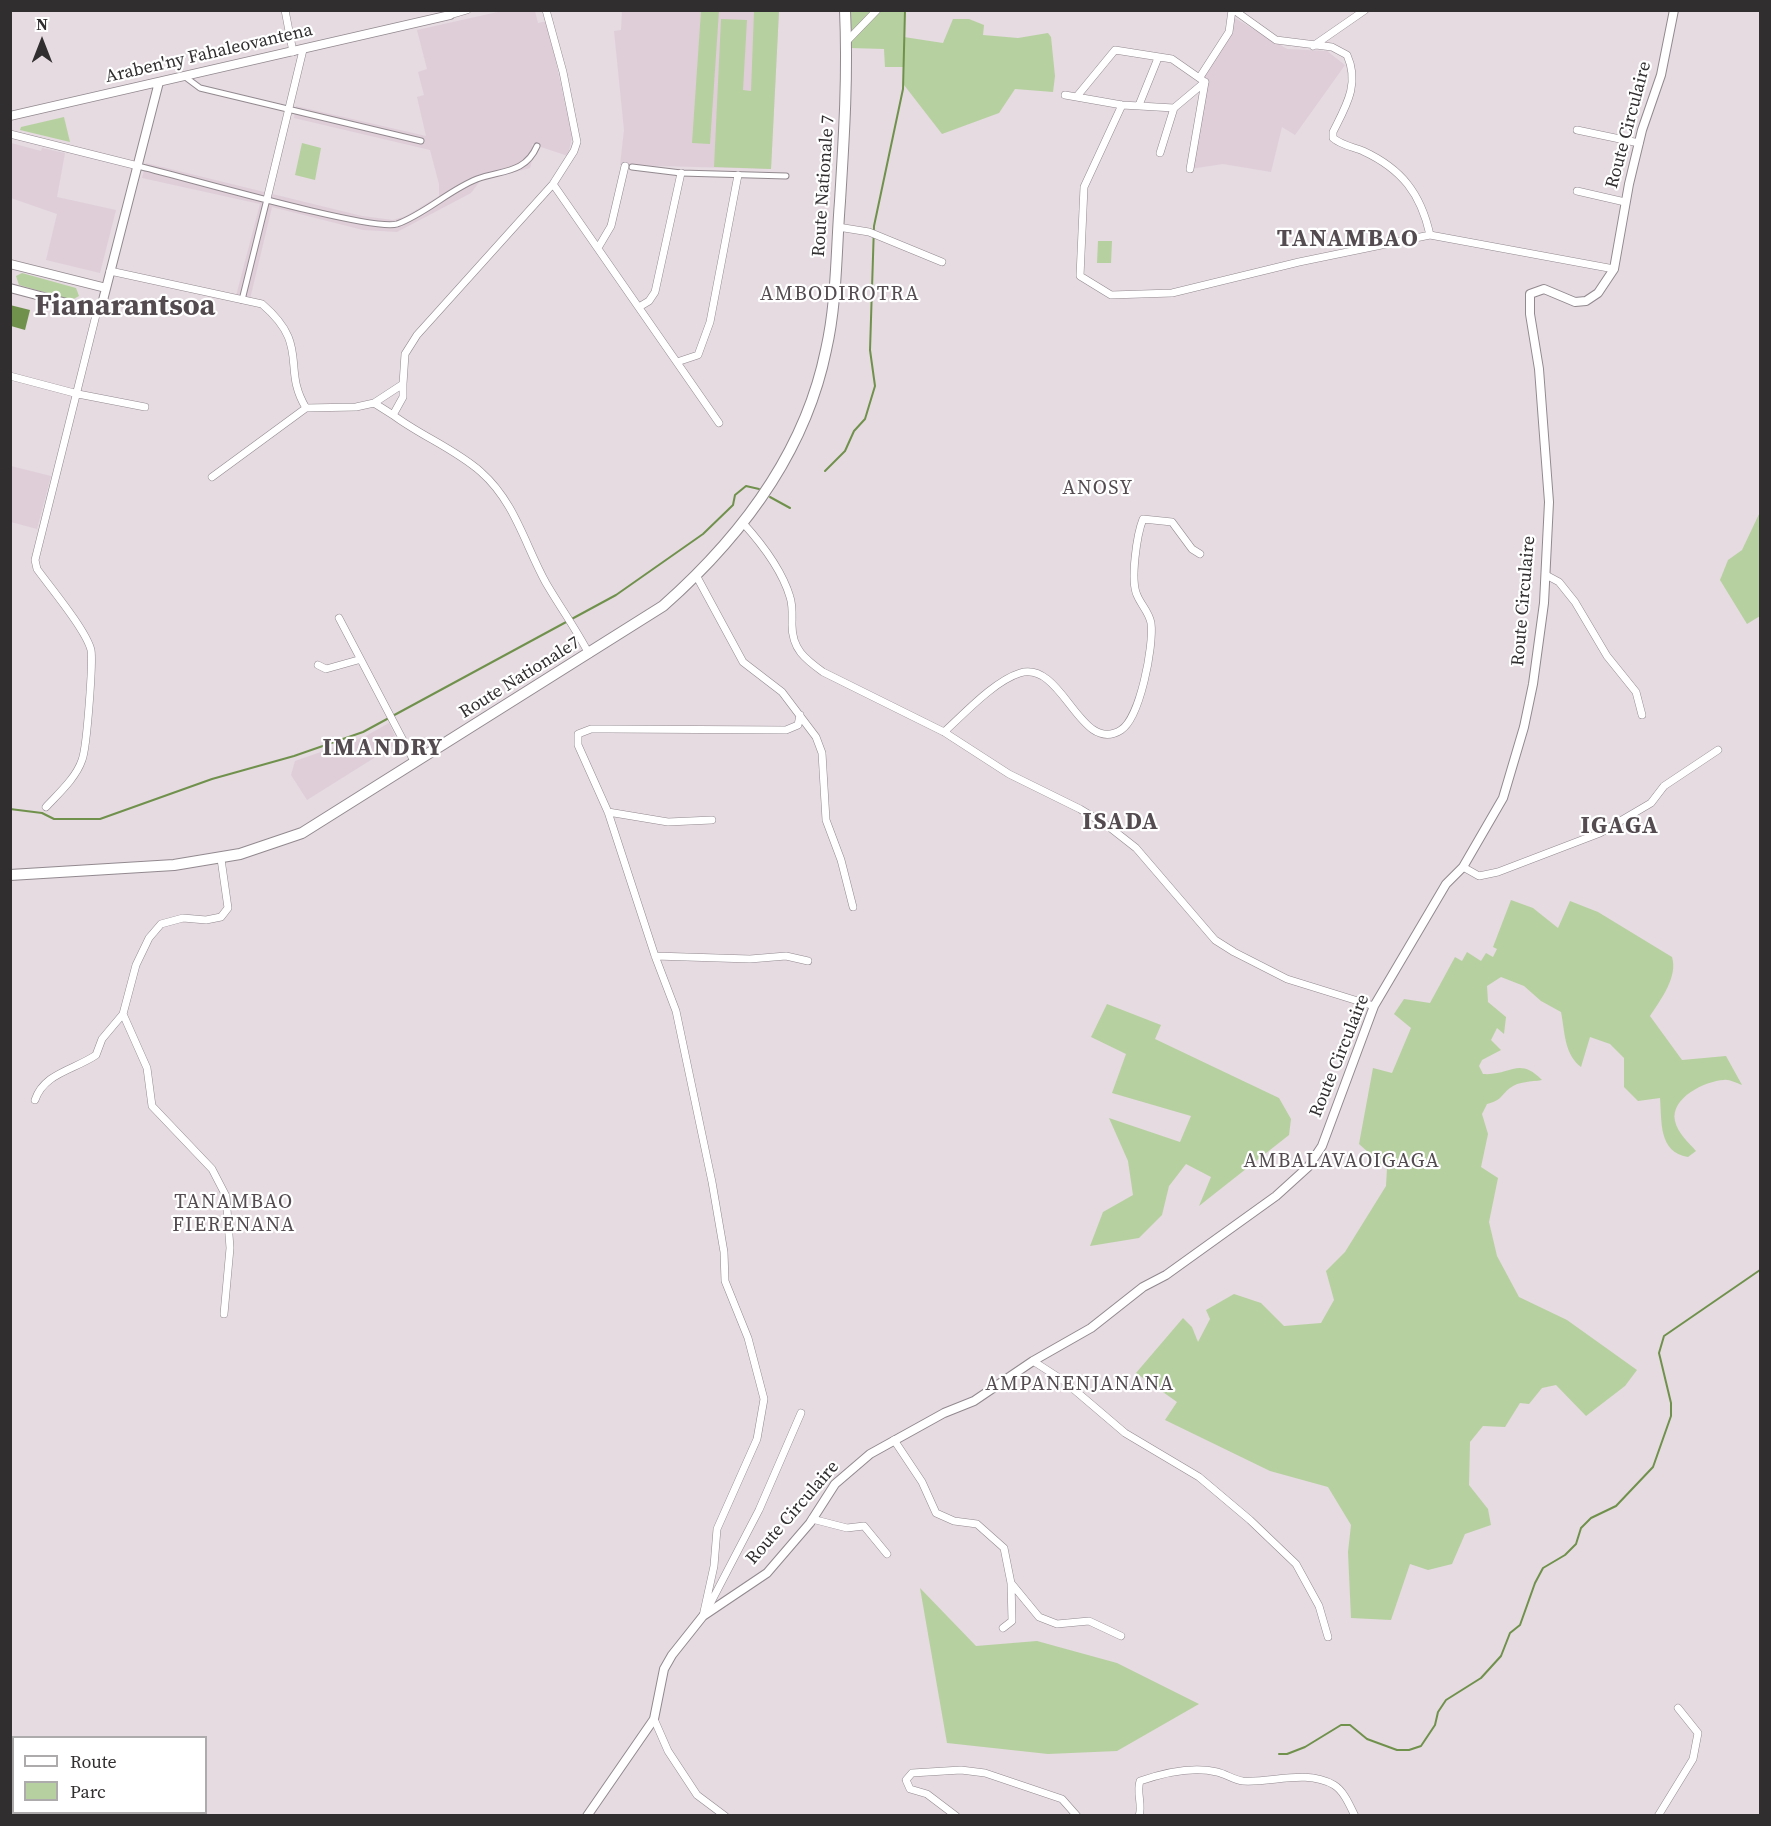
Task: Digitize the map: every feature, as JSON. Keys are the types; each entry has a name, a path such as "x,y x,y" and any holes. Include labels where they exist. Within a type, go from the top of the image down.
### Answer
{"main road":[{"name":"Route Nationale 7","path":"697,577 754,511 789,453 816,392 833,312 847,93 845,10"},
{"name":"Route Nationale7","path":"10,875 174,866 221,859 302,833 589,654 663,606 697,577"}],"street":[{"path":"285,10 293,52"},
{"path":"451,13 467,10"},
{"path":"393,414 403,398 405,354 417,335 553,184 574,151 577,142 563,72 546,10"},
{"path":"847,41 877,10"},
{"path":"1160,153 1174,108 1202,80 1228,33 1233,10 1276,40 1342,52 1353,69 1354,80 1349,102 1333,132 1333,138 1365,152 1407,182 1419,200 1430,236"},
{"path":"1313,46 1365,10"},
{"name":"Route Circulaire","path":"587,1815 654,1719 664,1668 704,1616 767,1574 812,1519 835,1484 870,1454 945,1413 974,1401 1033,1361 1091,1328 1143,1287 1166,1275 1276,1196 1308,1167 1322,1146 1374,1006 1446,884 1463,867 1503,798 1524,727 1533,684 1546,575 1549,502 1530,294 1544,289 1575,302 1586,301 1598,293 1614,269 1625,202 1661,75 1674,10"},
{"name":"Araben'ny Fahaleovantena","path":"10,116 303,50 451,13"},
{"path":"242,300 303,50"},
{"path":"1078,95 1115,50 1172,59 1202,80"},
{"path":"1139,105 1158,58"},
{"path":"184,76 200,88 421,141"},
{"path":"1190,169 1194,137 1204,104 1202,80"},
{"path":"46,807 63,789 82,760 88,711 91,650 37,569 35,560 97,311 106,288 159,82"},
{"path":"1065,95 1078,95 1122,105 1174,108"},
{"path":"1122,105 1084,187 1080,276 1111,295 1172,293 1299,262 1430,236 1614,269"},
{"path":"1577,130 1640,143"},
{"path":"10,134 340,217 395,224 477,179 520,168 534,154 537,146"},
{"path":"598,248 611,226 628,166 681,173 786,176"},
{"path":"639,307 649,301 655,292 681,173"},
{"path":"677,362 698,355 710,322 738,175"},
{"path":"553,184 719,423"},
{"path":"1577,191 1625,202"},
{"path":"838,227 869,232 942,262"},
{"path":"10,264 106,288"},
{"path":"110,271 262,304 285,328 293,347 298,395 306,408"},
{"path":"10,288 97,311"},
{"path":"10,376 78,394 145,407"},
{"path":"212,477 306,408 356,407 374,403 403,384"},
{"path":"374,403 416,431 465,458 484,474 511,509 546,582 574,625 589,654"},
{"path":"944,732 992,691 1021,673 1035,674 1049,682 1073,705 1088,728 1101,734 1113,735 1128,726 1144,681 1151,624 1148,612 1136,592 1136,540 1143,519 1172,522 1192,549 1200,554"},
{"path":"743,523 761,543 788,590 795,647 805,660 823,672 944,732 1009,774 1080,808 1108,826 1136,848 1215,939 1234,952 1287,980 1374,1006"},
{"path":"1546,575 1559,582 1575,602 1607,656 1636,692 1642,715"},
{"path":"697,577 743,662 782,692 816,736 822,753 826,820 841,860 853,907"},
{"path":"339,618 358,660 415,763"},
{"path":"318,665 326,669 358,660"},
{"path":"704,1616 714,1566 717,1529 757,1439 764,1399 748,1338 725,1281 722,1241 691,1075 676,1011 655,956 608,812 578,745 578,734 591,729 786,730 798,725 800,716"},
{"path":"1463,867 1479,876 1498,872 1600,833 1651,803 1664,786 1719,750"},
{"path":"608,812 668,822 712,820"},
{"path":"35,1100 39,1087 46,1080 96,1055 102,1039 123,1014 136,965 149,938 161,924 183,918 206,920 221,917 228,908 221,859"},
{"path":"655,956 750,959 786,956 808,961"},
{"path":"123,1014 147,1068 152,1106 212,1169 226,1196 231,1248 224,1314"},
{"path":"1033,1361 1064,1381 1125,1433 1198,1477 1267,1536 1296,1564 1319,1606 1328,1637"},
{"path":"704,1616 759,1510 801,1413"},
{"path":"894,1440 922,1482 936,1513 954,1521 977,1524 1004,1548 1011,1583 1012,1621 1003,1628"},
{"path":"812,1519 847,1528 864,1526 887,1554"},
{"path":"1011,1583 1040,1617 1057,1624 1089,1621 1121,1636"},
{"path":"1658,1815 1693,1759 1698,1733 1678,1708"},
{"path":"654,1719 668,1751 698,1795 725,1815"},
{"path":"956,1815 927,1794 910,1789 906,1780 912,1773 961,1770 985,1773 1062,1799 1077,1815"},
{"path":"1139,1815 1141,1812 1137,1789 1140,1781 1170,1771 1215,1771 1240,1781 1263,1781 1287,1777 1325,1781 1337,1787 1355,1815"}],"shaded area":[{"path":"502,11 535,11 538,23 547,21 572,136 568,156 532,144 534,153 530,168 480,181 471,193 397,232 363,230 272,207 250,299 236,296 260,204 142,178 146,163 362,216 393,220 406,216 439,196 439,184 430,150 294,118 296,106 426,136 417,97 424,95 418,72 427,69 417,30"},
{"path":"622,11 779,11 771,169 620,165 624,130 614,31 621,30"},
{"path":"1233,17 1287,49 1327,51 1345,65 1295,135 1282,127 1271,172 1223,164 1190,169 1204,104 1200,77 1207,70"},
{"path":"11,143 41,151 42,148 65,153 57,197 116,210 100,273 46,260 57,214 11,198"},
{"path":"10,305 30,310 25,330 11,326"},
{"path":"11,466 51,476 37,529 11,522"},
{"path":"389,723 398,743 307,800 291,775 295,761 364,737"}],"green space":[{"path":"701,11 719,11 710,144 692,143"},
{"path":"754,11 779,11 771,169 714,167 721,19 747,20 743,90 751,91"},
{"path":"847,11 904,11 904,37 943,43 953,19 969,19 984,25 983,35 1018,38 1048,33 1051,37 1055,76 1053,92 1015,89 999,113 942,134 904,85 904,67 885,67 884,49 850,48"},
{"path":"64,117 70,142 20,130 21,127"},
{"path":"302,143 321,148 315,180 295,175"},
{"path":"1098,241 1112,241 1111,263 1097,263"},
{"path":"22,273 76,288 79,296 72,300 19,285 16,276"},
{"path":"1760,512 1760,616 1747,624 1720,580 1728,560 1742,550"},
{"path":"1511,900 1533,908 1558,928 1570,901 1598,912 1672,957 1671,980 1650,1016 1682,1060 1726,1056 1742,1085 1728,1080 1716,1081 1699,1087 1683,1098 1675,1113 1675,1121 1681,1133 1696,1151 1688,1157 1678,1154 1666,1142 1660,1098 1638,1101 1624,1087 1624,1058 1610,1044 1590,1037 1581,1067 1575,1062 1568,1049 1561,1012 1541,1001 1524,986 1501,977 1487,986 1488,1002 1506,1017 1504,1034 1497,1028 1491,1040 1501,1050 1482,1060 1479,1066 1483,1074 1520,1068 1527,1069 1542,1080 1514,1086 1498,1100 1487,1104 1482,1114 1488,1134 1481,1167 1498,1178 1489,1222 1497,1256 1519,1297 1567,1320 1637,1370 1625,1386 1586,1416 1556,1385 1542,1388 1529,1404 1520,1403 1505,1427 1483,1426 1470,1442 1469,1485 1488,1509 1491,1525 1465,1534 1452,1564 1428,1570 1410,1564 1391,1620 1351,1618 1348,1552 1351,1525 1328,1487 1270,1471 1165,1420 1177,1402 1136,1373 1183,1318 1192,1327 1198,1342 1210,1319 1206,1310 1234,1294 1261,1303 1284,1326 1321,1323 1334,1300 1326,1271 1345,1252 1386,1186 1387,1169 1359,1144 1373,1068 1392,1073 1411,1028 1394,1014 1404,999 1430,1003 1455,957 1462,961 1467,952 1481,961 1486,953 1493,957 1497,949 1493,947"},
{"path":"1107,1004 1161,1025 1155,1039 1279,1098 1291,1119 1289,1135 1199,1206 1211,1177 1186,1164 1169,1186 1162,1215 1139,1238 1090,1246 1103,1212 1133,1195 1128,1161 1109,1118 1180,1142 1191,1116 1112,1093 1126,1054 1091,1037"},
{"path":"920,1588 976,1646 1037,1641 1117,1663 1199,1704 1117,1751 1048,1754 947,1743"}],"waterway":[{"path":"825,471 845,451 854,431 865,419 875,386 870,350 874,226 903,89 905,10"},
{"path":"10,809 42,813 54,819 100,819 212,779 294,756 363,732 616,595 703,534 733,505 735,495 746,486 759,489"},
{"path":"770,497 790,508"},
{"path":"1279,1754 1287,1754 1305,1747 1341,1725 1350,1725 1367,1739 1397,1750 1409,1750 1421,1746 1435,1725 1438,1712 1446,1700 1481,1678 1501,1656 1510,1633 1520,1625 1535,1583 1543,1568 1565,1555 1576,1544 1581,1528 1591,1518 1616,1506 1653,1467 1671,1416 1671,1403 1659,1353 1664,1336 1760,1270"}],"district":[{"name":"TANAMBAO","path":"1348,240"},
{"name":"AMBODIROTRA","path":"840,295"},
{"name":"Fianarantsoa","path":"125,307"},
{"name":"ANOSY","path":"1098,489"},
{"name":"IMANDRY","path":"383,749"},
{"name":"ISADA","path":"1121,823"},
{"name":"IGAGA","path":"1620,827"},
{"name":"AMBALAVAOIGAGA","path":"1342,1162"},
{"name":"TANAMBAO FIERENANA","path":"234,1214"},
{"name":"AMPANENJANANA","path":"1080,1385"}]}
